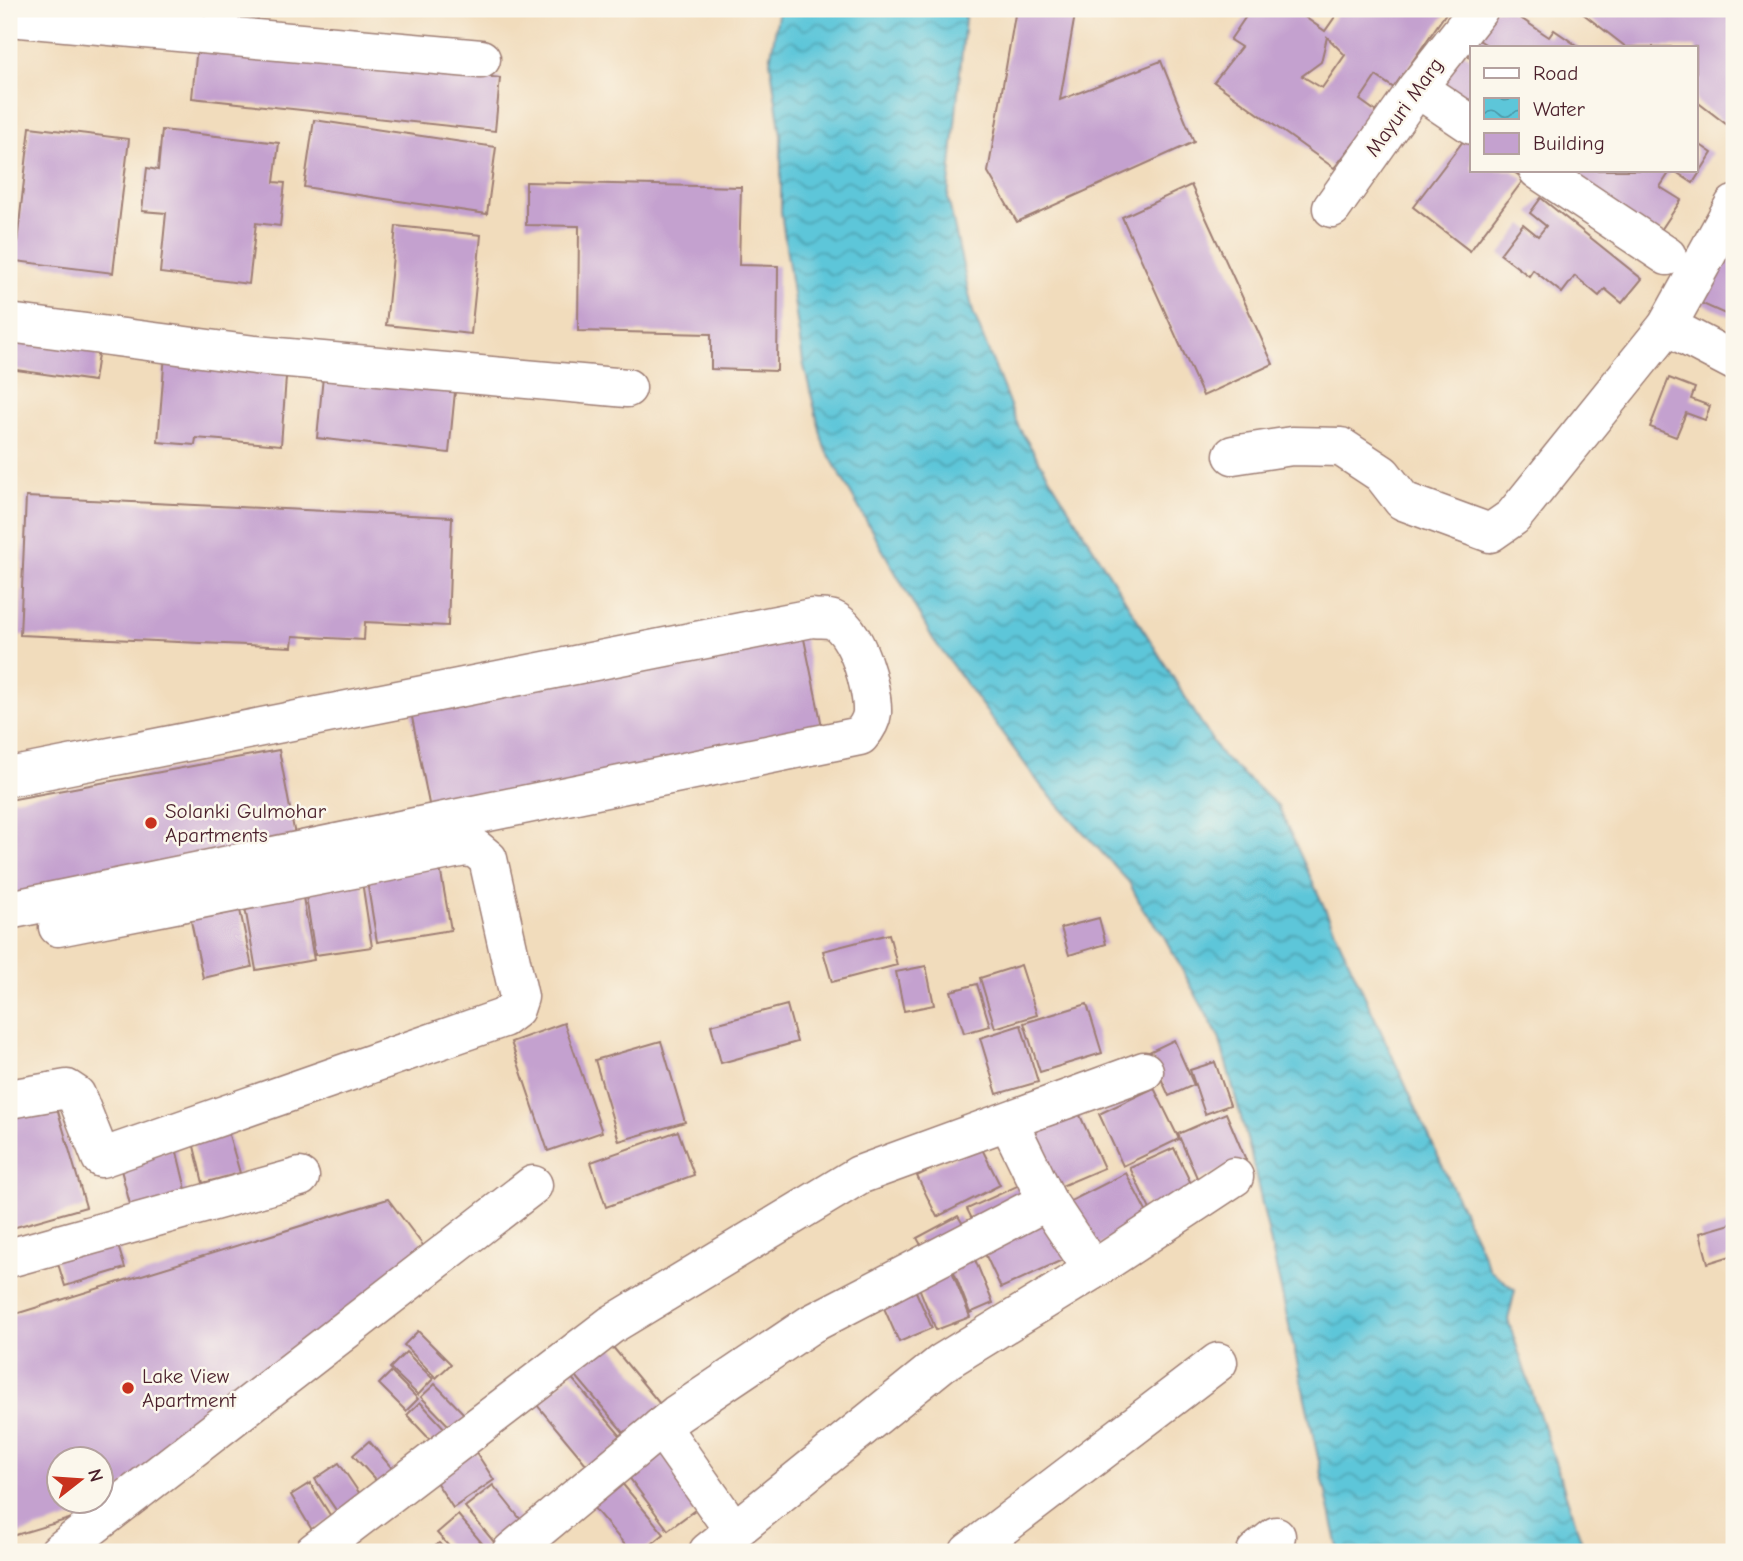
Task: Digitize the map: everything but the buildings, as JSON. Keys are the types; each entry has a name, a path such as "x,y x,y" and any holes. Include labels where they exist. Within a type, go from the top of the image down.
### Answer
{"street":[{"name":"Mayuri Marg","path":"1332,208 1417,88 1479,9"},
{"path":"9,17 481,59"},
{"path":"1417,88 1470,124"},
{"path":"1541,172 1667,256"},
{"path":"1233,455 1292,446 1341,447 1382,474 1402,501 1490,533 1513,517 1667,326 1734,205"},
{"path":"9,323 255,355 627,388"},
{"path":"1667,326 1734,360"},
{"path":"9,777 812,618 833,620 848,631 857,644 872,712 868,728 860,736 9,910"},
{"path":"9,937 465,847 476,849 488,859 519,998 515,1009 503,1018 101,1158 76,1094 67,1090 9,1099"},
{"path":"314,1552 611,1325 859,1175 1009,1123 1144,1071"},
{"path":"1009,1123 1047,1201 1093,1270"},
{"path":"9,1258 300,1177"},
{"path":"661,1427 721,1541 942,1363 1093,1270 1234,1177"},
{"path":"59,1552 533,1185"},
{"path":"511,1552 661,1427 811,1324 1047,1201"},
{"path":"969,1552 1218,1362"}],"water":[{"path":"779,9 966,9 948,198 973,312 1019,428 1221,755 1278,806 1490,1270 1515,1290 1508,1320 1585,1552 1339,1552 1251,1154 1219,1037 1162,933 1144,911 1129,882 1042,787 933,639 824,446 803,362 781,212 781,135 770,61"}],"place":[{"name":"Solanki Gulmohar Apartments","path":"151,823"},
{"name":"Lake View Apartment","path":"128,1388"}]}
